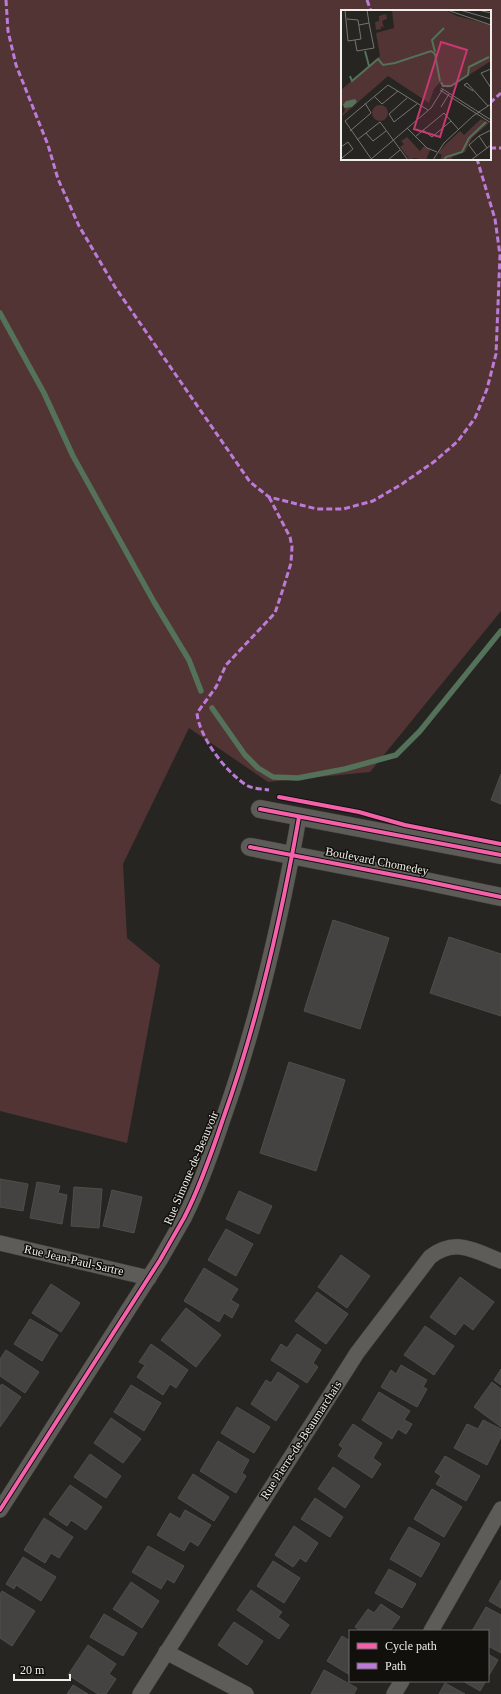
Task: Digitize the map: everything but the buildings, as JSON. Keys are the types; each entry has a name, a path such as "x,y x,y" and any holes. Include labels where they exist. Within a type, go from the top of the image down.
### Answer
{"street":[{"path":"260,809 501,855"},
{"name":"Rue Simone-de-Beauvoir","path":"0,1510 149,1278 184,1217 215,1144 253,1026 292,855 299,817"},
{"name":"Boulevard Chomedey","path":"250,847 501,897"},
{"name":"Rue Jean-Paul-Sartre","path":"0,1243 149,1278"},
{"name":"Rue Pierre-de-Beaumarchais","path":"140,1694 357,1354 430,1257 445,1248 462,1246 501,1261"},
{"path":"432,1630 501,1509"},
{"path":"166,1652 246,1694"},
{"path":"394,1694 401,1682"}],"shaded area":[{"path":"0,0 501,0 501,611 370,772 268,782 189,728 123,864 127,938 160,965 127,1143 0,1111"}],"waterway":[{"path":"0,313 44,393 73,456 154,602 189,660 201,691"},
{"path":"212,708 245,755 258,768 273,777 298,778 345,769 396,755 420,731 501,631"}],"marked path":[{"path":"6,0 8,31 16,65 48,145 58,179 79,226 115,287 250,482 269,497 317,509 343,509 373,501 402,484 435,461 458,441 475,418 487,389 496,354 500,255 495,219 477,160"},
{"path":"367,0 371,10"},
{"path":"491,102 501,93"},
{"path":"491,148 501,148"},
{"path":"269,497 290,537 292,547 291,563 283,589 275,613 226,665 216,687 197,713 199,723 208,743 231,773 248,786 269,790"}],"cycle path":[{"path":"279,797 359,812 405,825 501,844"},
{"path":"260,809 501,855"},
{"path":"0,1510 160,1260 184,1218 195,1194 210,1157 236,1082 258,1007 276,932 299,817"},
{"path":"250,847 501,897"}]}
